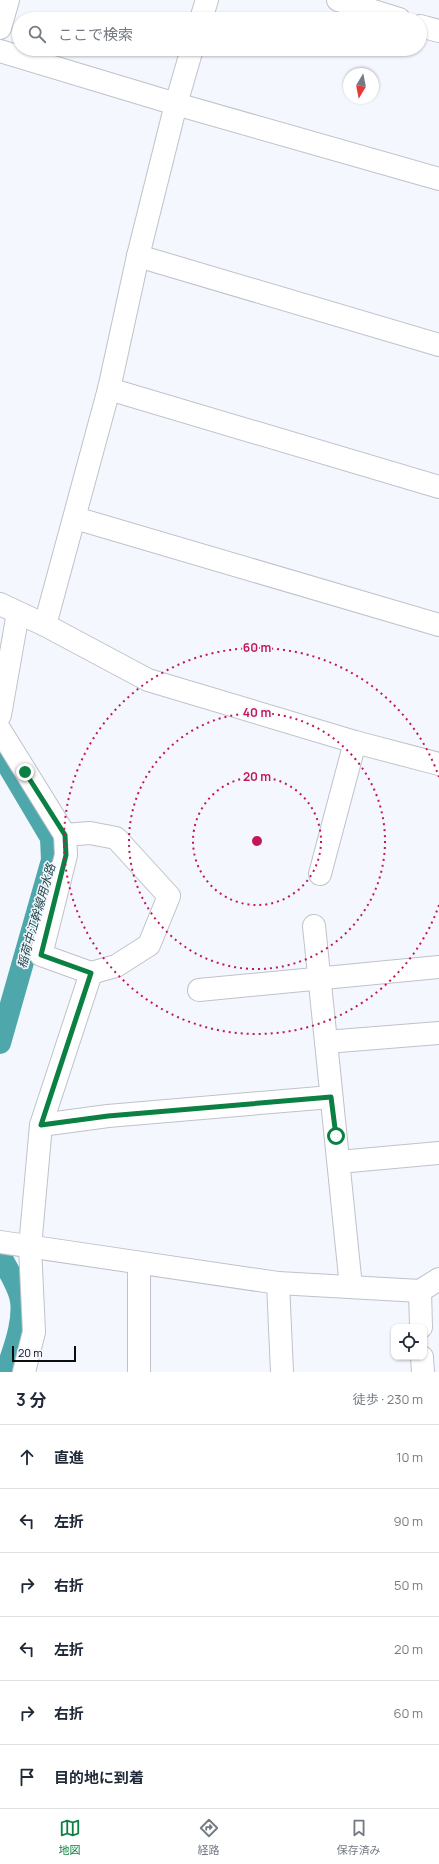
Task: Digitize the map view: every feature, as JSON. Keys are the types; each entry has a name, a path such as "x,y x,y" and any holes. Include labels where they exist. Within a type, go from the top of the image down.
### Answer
{"street":[{"path":"0,28 8,0"},
{"path":"203,12 207,0"},
{"path":"338,0 377,12"},
{"path":"427,28 439,31"},
{"path":"0,51 12,55"},
{"path":"17,56 176,104 439,179"},
{"path":"45,625 109,389 138,256 176,104 190,56"},
{"path":"138,256 439,345"},
{"path":"109,389 439,487"},
{"path":"75,518 439,625"},
{"path":"0,715 9,609 45,625 148,680 355,742 439,764"},
{"path":"0,730 65,835 66,855 41,955 91,973 116,966 149,945 169,896 116,838 90,833 65,835"},
{"path":"320,874 355,742"},
{"path":"314,926 321,978 331,1097 351,1287"},
{"path":"199,990 439,968"},
{"path":"24,1372 34,1332 30,1247 41,1125 91,973"},
{"path":"326,1042 439,1033"},
{"path":"41,1125 108,1116 331,1097"},
{"path":"339,1162 439,1153"},
{"path":"0,1242 278,1283 420,1291 439,1279"},
{"path":"139,1263 139,1372"},
{"path":"278,1283 282,1372"},
{"path":"420,1291 422,1324"},
{"path":"422,1360 423,1372"}],"waterway":[{"name":"稲荷中江幹線用水路","path":"0,752 51,838 52,860 0,1043"},
{"name":"稲荷中江幹線用水路","path":"0,1254 16,1285 20,1296 21,1305 18,1335 6,1372"}],"route":[{"path":"25,772 65,835 66,855 41,955 91,973 41,1125 108,1116 331,1097 336,1136"}]}
